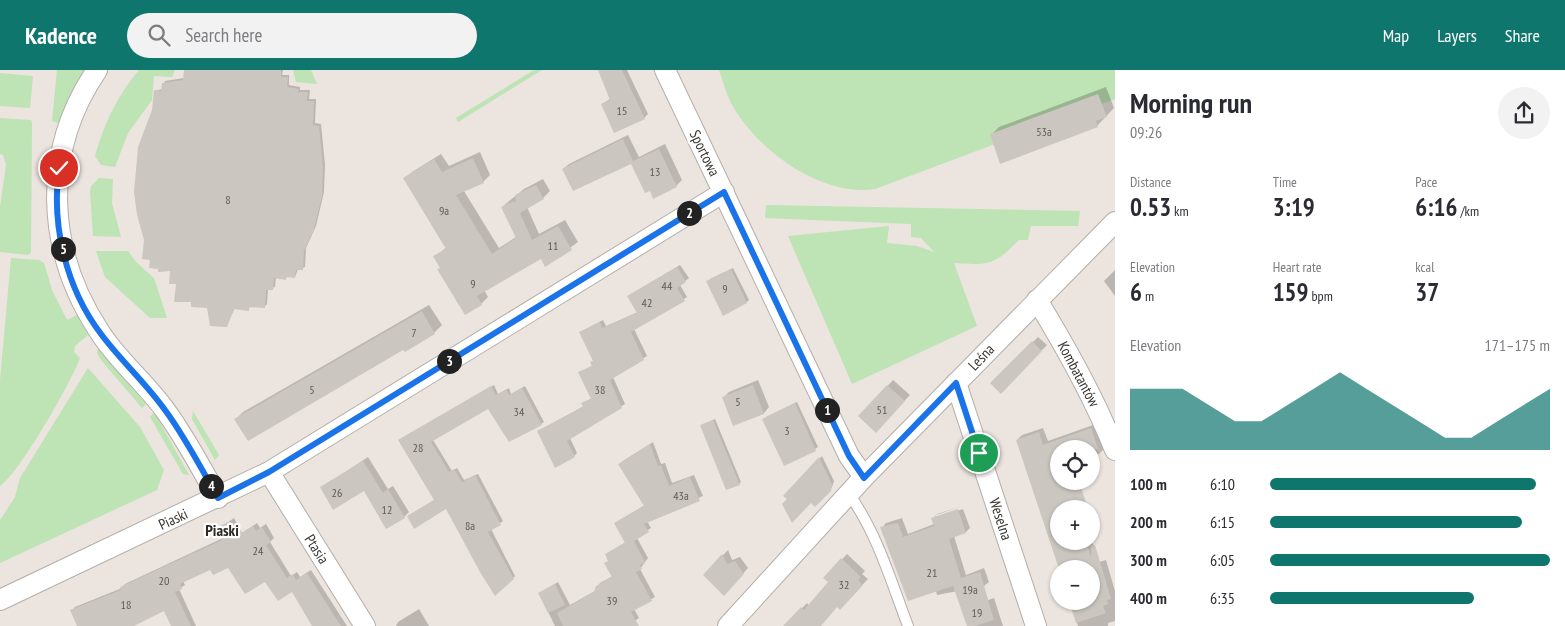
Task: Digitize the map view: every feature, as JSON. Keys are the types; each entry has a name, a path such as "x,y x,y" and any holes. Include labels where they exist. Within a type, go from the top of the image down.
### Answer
{"street":[{"path":"97,70 72,118 59,168 56,204 65,260 79,299 99,333 165,409 218,498"},
{"name":"Sportowa","path":"665,70 849,456 864,478"},
{"name":"Piaski","path":"0,600 218,498 269,472 724,192"},
{"name":"Leśna","path":"728,626 864,478 1115,222"},
{"name":"Kombatantów","path":"1037,300 1077,367 1101,414 1115,450"},
{"name":"Weselna","path":"956,383 1036,626"},
{"name":"Ptasia","path":"269,472 365,626"}],"lane":[{"path":"849,494 867,523 908,626"}],"green space":[{"path":"57,70 85,70 58,123 52,121"},
{"path":"139,70 175,70 172,77 154,76 152,100 128,133 115,167 101,165 95,156 103,133 118,100"},
{"path":"293,70 311,70 317,84 296,82"},
{"path":"534,70 542,70 458,122 456,118"},
{"path":"719,70 1115,70 1115,99 875,189 854,189 833,185 812,177 773,153 742,120 729,99"},
{"path":"0,73 33,76 30,108 0,106"},
{"path":"0,118 31,120 32,123 31,253 28,255 0,252 0,207 6,165 3,155 0,154"},
{"path":"99,178 113,179 112,203 121,237 93,236 90,192 91,186"},
{"path":"766,205 1080,211 1078,226 1031,226 1028,240 1019,240 1003,255 990,262 976,264 954,263 977,326 852,384 788,236 889,226 887,243 917,246 934,252 921,238 911,237 911,224 765,218"},
{"path":"96,251 128,251 136,262 154,278 167,318 150,318 105,277"},
{"path":"11,258 39,260 44,263 52,290 67,320 77,315 88,335 75,346 74,352 80,358 56,405 32,446 9,478 0,486 0,380"},
{"path":"98,348 146,404 142,408 100,359 97,353"},
{"path":"88,368 140,427 164,470 157,490 0,563 0,520 15,497 20,478"},
{"path":"193,411 219,455 215,460 192,419"},
{"path":"154,413 189,475 183,474 150,417"}],"building":[{"path":"184,70 281,70 281,77 288,77 287,87 299,89 298,92 308,92 307,101 314,101 313,125 319,126 323,168 322,196 314,229 304,251 303,270 296,270 295,278 286,277 286,280 274,278 273,290 266,290 265,308 249,307 249,311 234,309 227,327 210,326 207,308 191,307 191,302 174,302 176,284 169,284 170,271 158,272 158,269 149,268 150,260 142,259 144,240 137,215 134,192 138,147 152,110 154,90 161,91 162,83 183,80"},
{"path":"598,70 622,70 645,119 614,133 601,104 610,100"},
{"path":"1098,94 1107,117 1096,121 1098,127 1000,164 990,134"},
{"path":"623,139 633,161 659,149 677,187 653,199 650,191 645,193 631,164 573,191 562,169"},
{"path":"473,158 484,183 456,195 492,254 516,238 501,207 514,201 516,203 515,195 536,185 544,199 520,213 532,240 558,226 572,250 545,267 541,259 477,296 482,305 465,315 437,269 440,268 433,256 446,249 403,178 434,159 442,172"},
{"path":"677,267 686,282 677,288 685,301 631,332 644,360 610,380 622,408 567,441 575,457 555,468 537,431 583,407 581,403 591,399 578,372 592,366 590,362 593,361 579,332 600,322 602,328 637,313 627,296"},
{"path":"731,269 747,303 723,316 706,281"},
{"path":"422,311 435,334 405,352 403,350 248,441 234,419"},
{"path":"1032,341 1042,351 1001,394 990,383"},
{"path":"753,385 764,414 733,426 722,397"},
{"path":"887,385 905,401 876,433 858,416"},
{"path":"491,386 496,395 506,390 509,395 522,388 542,425 509,442 488,409 431,442 449,472 454,469 462,482 475,475 501,525 488,532 514,579 495,596 446,509 414,529 407,516 434,500 398,440"},
{"path":"795,403 816,451 784,466 762,419"},
{"path":"713,420 740,485 726,490 700,425"},
{"path":"1091,428 1095,440 1057,440"},
{"path":"1039,432 1043,445 1050,443 1050,490 1082,490 1085,500 1050,500 1050,542 1016,440"},
{"path":"650,444 658,466 661,465 669,486 690,477 700,501 644,524 649,532 634,541 645,562 640,565 642,569 636,572 652,601 631,612 639,626 563,626 557,613 594,592 596,586 612,577 604,563 608,561 605,554 625,543 614,523 644,506 618,464"},
{"path":"819,457 832,484 831,491 815,507 811,503 792,523 782,504 787,499 783,496"},
{"path":"363,461 383,493 388,489 405,518 386,529 364,491 333,510 320,487"},
{"path":"958,509 966,533 949,539 961,578 980,572 994,620 975,626 967,626 953,586 908,601 880,527 898,523 903,537 934,526 931,518"},
{"path":"230,521 238,535 253,526 256,531 262,527 271,542 266,545 287,578 293,574 296,580 307,573 341,626 312,626 292,592 278,601 265,582 245,594 228,568 213,575 210,570 180,584 182,589 175,592 191,626 171,626 164,611 134,626 77,626 70,610 121,590 120,587 222,540 216,528"},
{"path":"1053,550 1089,550 1091,557 1091,550 1096,550 1099,560 1056,560"},
{"path":"722,554 727,564 735,561 744,574 724,596 703,575"},
{"path":"841,558 861,577 858,580 863,585 840,610 837,607 821,626 783,626 801,607 804,610 828,582 823,578"},
{"path":"1100,562 1111,599 1107,600 1108,604 1103,606 1106,613 1076,623 1072,610 1100,610"},
{"path":"555,584 565,605 548,613 538,593"}],"district":[{"name":"Piaski","path":"222,530"}],"route":[{"path":"59,168 56,204 58,222 65,260 79,299 99,333 165,409 218,498 269,472 724,192 849,456 864,478 956,383 979,453"}]}
